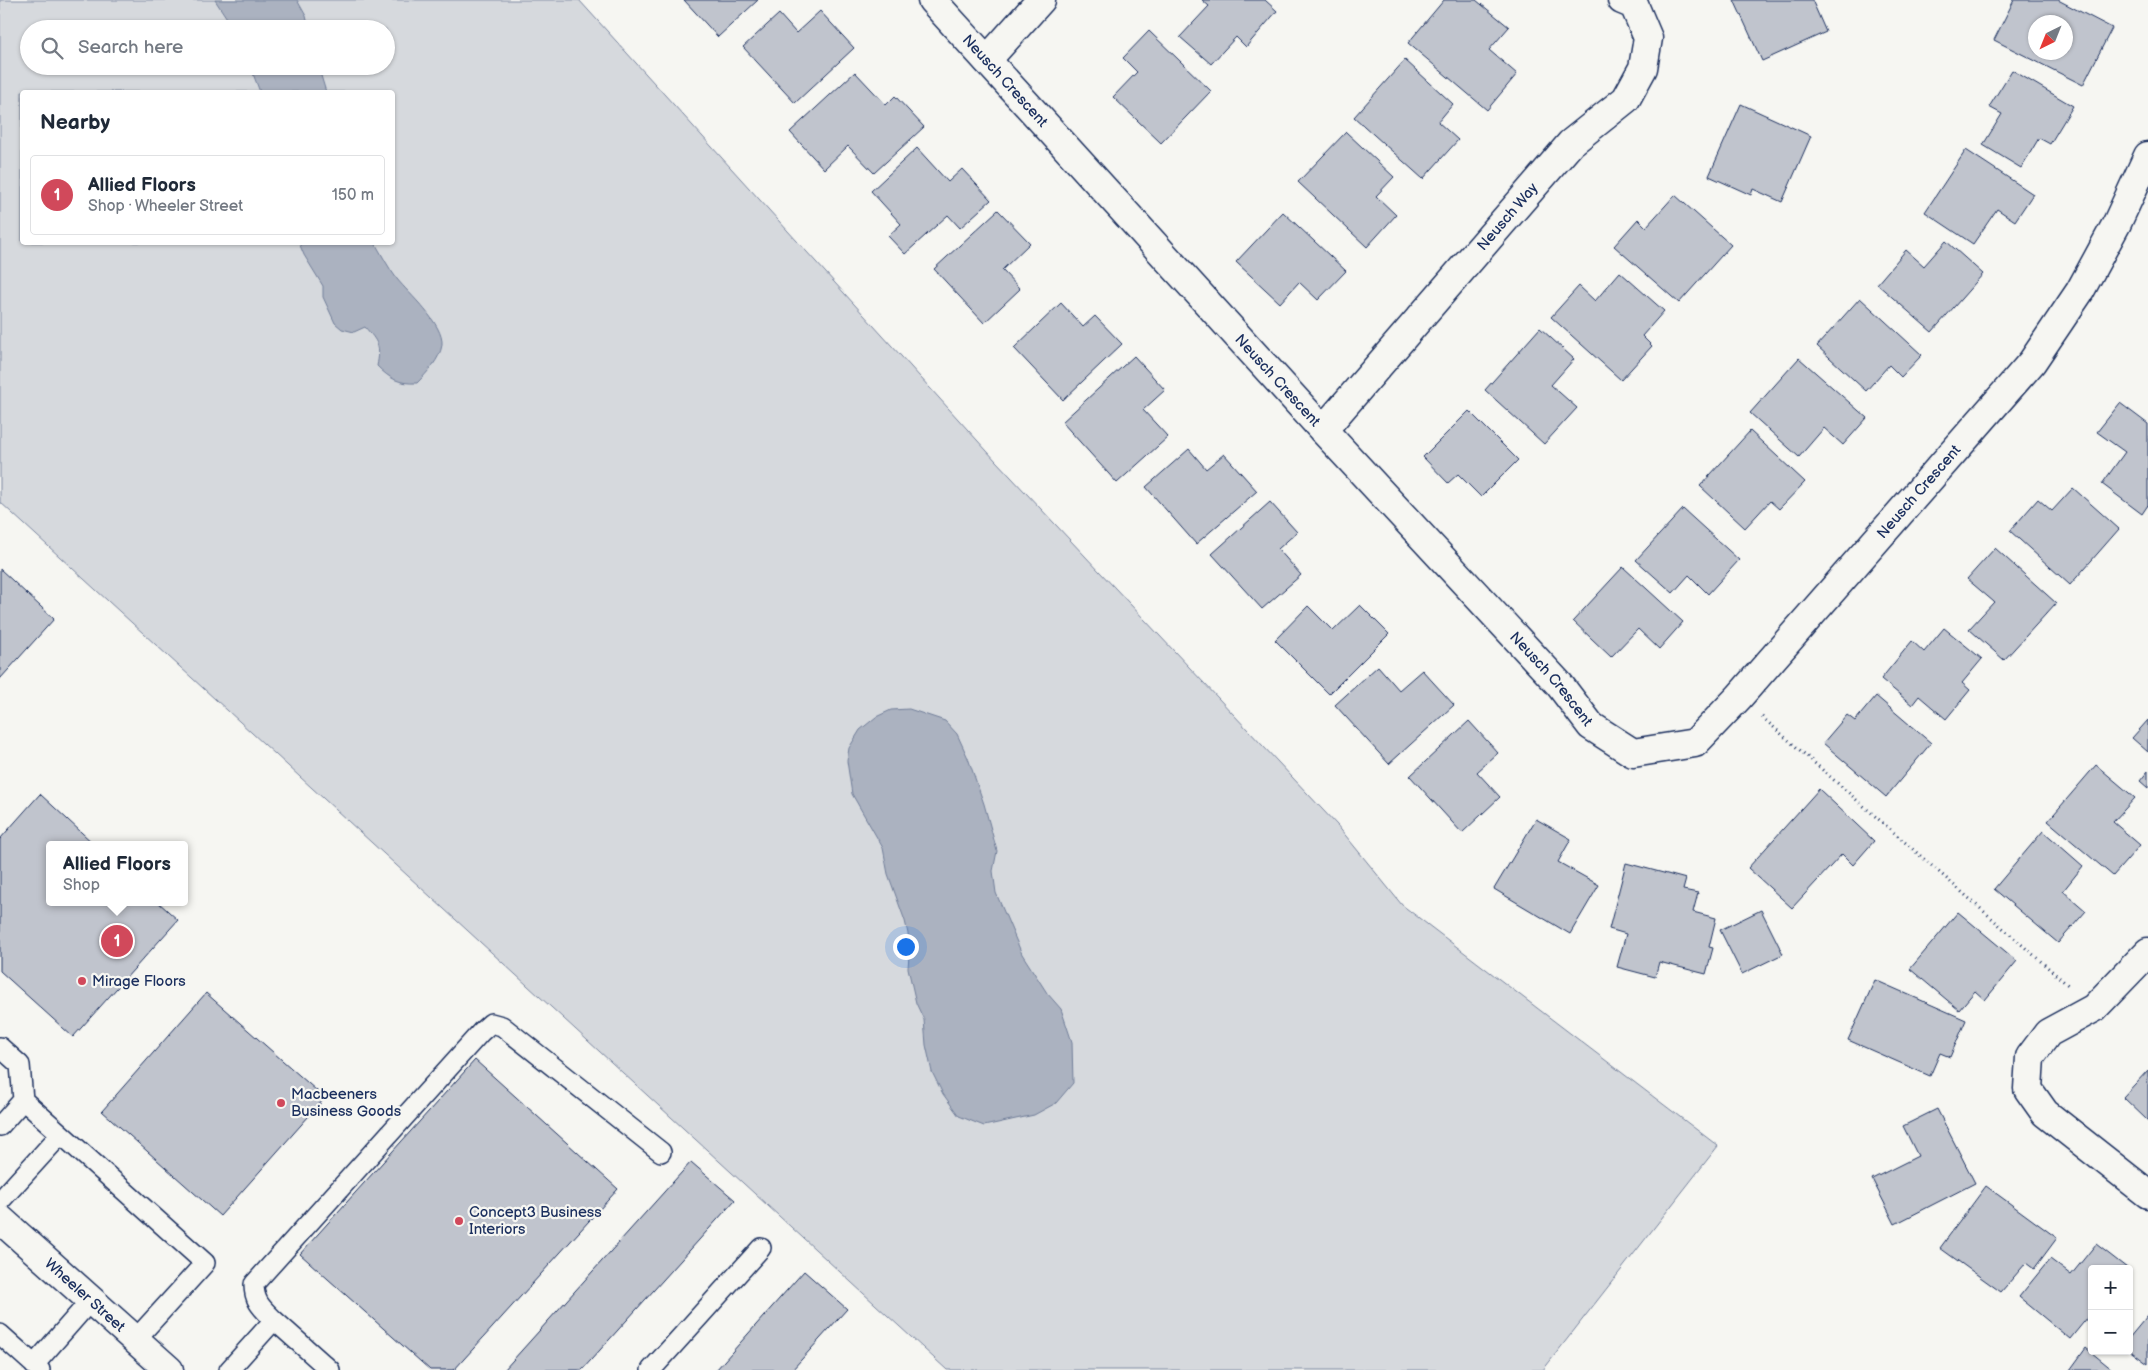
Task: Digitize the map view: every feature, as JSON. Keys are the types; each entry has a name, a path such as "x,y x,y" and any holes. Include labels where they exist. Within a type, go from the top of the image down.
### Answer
{"street":[{"name":"Neusch Crescent","path":"932,0 1323,430 1559,684 1591,726 1633,753 1695,743 1739,697 2032,362 2080,291 2118,223 2148,156"},
{"path":"987,60 1041,0"},
{"name":"Neusch Way","path":"1323,430 1571,142 1626,99 1643,68 1648,38 1634,5 1622,0"},
{"path":"2148,952 2094,1008 2048,1033 2030,1057 2028,1090 2044,1113 2148,1194"},
{"name":"Wheeler Street","path":"0,1219 91,1300 151,1359"}],"lane":[{"path":"330,1370 258,1304 254,1295 254,1284 474,1040 492,1023 502,1026 661,1152"},
{"path":"0,1047 20,1065 23,1100 205,1263 151,1359"},
{"path":"0,1126 23,1100"},
{"path":"0,1201 61,1134"},
{"path":"651,1370 761,1248"},
{"path":"0,1334 37,1367 91,1300"},
{"path":"230,1370 274,1320"}],"path":[{"path":"1765,719 2071,988"}],"shaded area":[{"path":"0,0 579,0 996,461 1337,825 1402,905 1718,1146 1543,1370 947,1370 0,502"},
{"path":"215,0 297,0 307,20 228,20"},
{"path":"253,75 321,75 325,90 259,90"},
{"path":"300,245 376,245 402,285 432,319 441,337 441,350 436,361 417,383 405,383 395,380 377,366 379,354 377,345 365,327 354,332 342,329 335,323 323,297 323,286"},
{"path":"909,709 945,721 957,734 968,758 984,804 997,851 993,871 996,893 1022,954 1047,993 1061,1009 1072,1042 1073,1083 1056,1103 1034,1115 984,1126 959,1116 943,1094 932,1072 926,1045 924,1020 916,1003 908,968 910,942 905,921 888,874 883,848 852,794 847,761 849,748 860,730 876,717 891,710"}],"building":[{"path":"684,0 758,0 718,37"},
{"path":"1202,0 1265,0 1277,11 1246,47 1236,37 1211,64 1180,37 1209,6"},
{"path":"1444,0 1476,0 1509,27 1489,50 1517,74 1487,110 1408,43"},
{"path":"1734,0 1812,0 1826,32 1762,61"},
{"path":"2014,0 2058,0 2112,28 2083,85 2034,60 2073,60 2073,15 2028,15 2028,57 1994,40"},
{"path":"820,11 854,48 795,103 743,47 779,14 796,33"},
{"path":"1149,31 1211,91 1161,143 1113,97 1137,72 1123,58"},
{"path":"1405,60 1453,104 1438,122 1458,140 1423,179 1354,117"},
{"path":"2012,70 2073,106 2050,144 2039,138 2021,168 1983,145 2002,114 1989,107"},
{"path":"855,72 886,105 895,96 924,127 874,173 848,146 824,169 790,132"},
{"path":"1741,104 1811,136 1782,202 1753,189 1751,195 1709,176"},
{"path":"1346,132 1394,177 1376,196 1396,215 1367,247 1298,182"},
{"path":"917,148 948,182 962,169 991,200 960,228 948,215 905,254 888,236 901,224 871,191"},
{"path":"1966,150 2033,194 2015,221 1997,209 1973,244 1925,212"},
{"path":"1675,195 1731,245 1679,303 1614,246 1638,219 1646,227"},
{"path":"998,210 1030,243 1002,270 1020,289 984,323 934,269"},
{"path":"1283,212 1346,271 1318,300 1299,282 1280,303 1236,262"},
{"path":"1946,241 1983,274 1932,332 1877,284 1906,250 1924,266"},
{"path":"1620,272 1664,311 1642,336 1652,346 1621,380 1551,317 1579,286 1595,301"},
{"path":"1860,298 1922,355 1901,377 1889,365 1866,391 1817,346"},
{"path":"1061,303 1083,327 1095,316 1122,344 1063,400 1014,348"},
{"path":"1540,328 1574,359 1551,385 1577,408 1544,444 1485,390"},
{"path":"1134,356 1165,390 1143,410 1168,437 1117,483 1062,422"},
{"path":"1799,358 1867,418 1843,445 1824,428 1799,457 1750,413"},
{"path":"2120,403 2148,424 2148,505 2142,514 2102,484 2125,452 2097,432"},
{"path":"1469,411 1518,460 1481,497 1458,474 1448,483 1423,457"},
{"path":"1750,431 1805,482 1779,509 1770,501 1745,528 1700,486"},
{"path":"1189,449 1206,469 1224,454 1257,491 1196,544 1146,487"},
{"path":"2073,488 2119,529 2070,585 2010,531 2038,499 2052,511"},
{"path":"1270,502 1297,532 1278,549 1301,575 1262,609 1212,554"},
{"path":"1683,509 1739,560 1708,594 1689,575 1673,593 1636,560"},
{"path":"1995,548 2056,603 2004,660 1969,629 1994,602 1967,579"},
{"path":"1623,567 1683,622 1659,649 1638,629 1611,657 1573,621"},
{"path":"0,569 54,619 0,679"},
{"path":"1360,605 1389,634 1329,694 1275,640 1308,606 1333,631"},
{"path":"1944,628 1982,659 1962,683 1970,690 1946,719 1919,696 1912,705 1881,679 1912,641 1924,652"},
{"path":"1378,666 1399,690 1422,670 1454,705 1389,764 1335,705"},
{"path":"1876,696 1931,743 1886,797 1823,743 1847,715 1855,721"},
{"path":"2148,720 2148,752 2132,738"},
{"path":"1469,721 1498,753 1477,772 1500,797 1462,833 1410,776"},
{"path":"2096,765 2135,798 2113,822 2140,845 2113,876 2048,821"},
{"path":"2148,771 2148,788 2140,781"},
{"path":"1819,789 1874,841 1853,865 1842,854 1792,908 1748,868"},
{"path":"40,794 91,841 46,841 46,906 162,906 178,920 73,1037 0,971 0,839"},
{"path":"1536,819 1571,839 1558,862 1599,885 1570,934 1494,889"},
{"path":"2043,831 2083,866 2063,891 2086,911 2058,943 1994,889"},
{"path":"1626,863 1686,879 1683,890 1698,893 1693,912 1716,918 1709,947 1713,948 1706,974 1659,962 1655,977 1617,967 1626,934 1609,929"},
{"path":"1761,910 1783,954 1742,974 1720,930"},
{"path":"1958,912 2017,961 1985,1000 1975,991 1959,1010 1910,969"},
{"path":"1875,980 1966,1020 1950,1057 1940,1053 1930,1076 1848,1040"},
{"path":"206,993 325,1098 220,1216 102,1111"},
{"name":"Concept3 Business Interiors","path":"475,1060 618,1189 454,1370 430,1370 300,1254"},
{"path":"2148,1070 2148,1121 2123,1097"},
{"path":"1937,1109 1975,1183 1895,1224 1872,1179 1918,1156 1903,1126"},
{"path":"691,1162 735,1200 582,1370 504,1370"},
{"path":"1986,1186 2057,1238 2034,1269 2026,1263 2001,1292 1940,1248"},
{"path":"2096,1244 2123,1265 2088,1265 2088,1317 2070,1339 2019,1297 2050,1259 2071,1275"},
{"path":"804,1271 847,1309 792,1370 716,1370"},
{"path":"2148,1315 2148,1364 2133,1353 2133,1333"},
{"path":"2086,1348 2088,1355 2095,1355 2113,1370 2070,1370"}],"place":[{"name":"Allied Floors","path":"117,941"},
{"name":"Mirage Floors","path":"82,981"},
{"name":"Macbeeners Business Goods","path":"281,1103"},
{"name":"Concept3 Business Interiors","path":"459,1221"}]}
